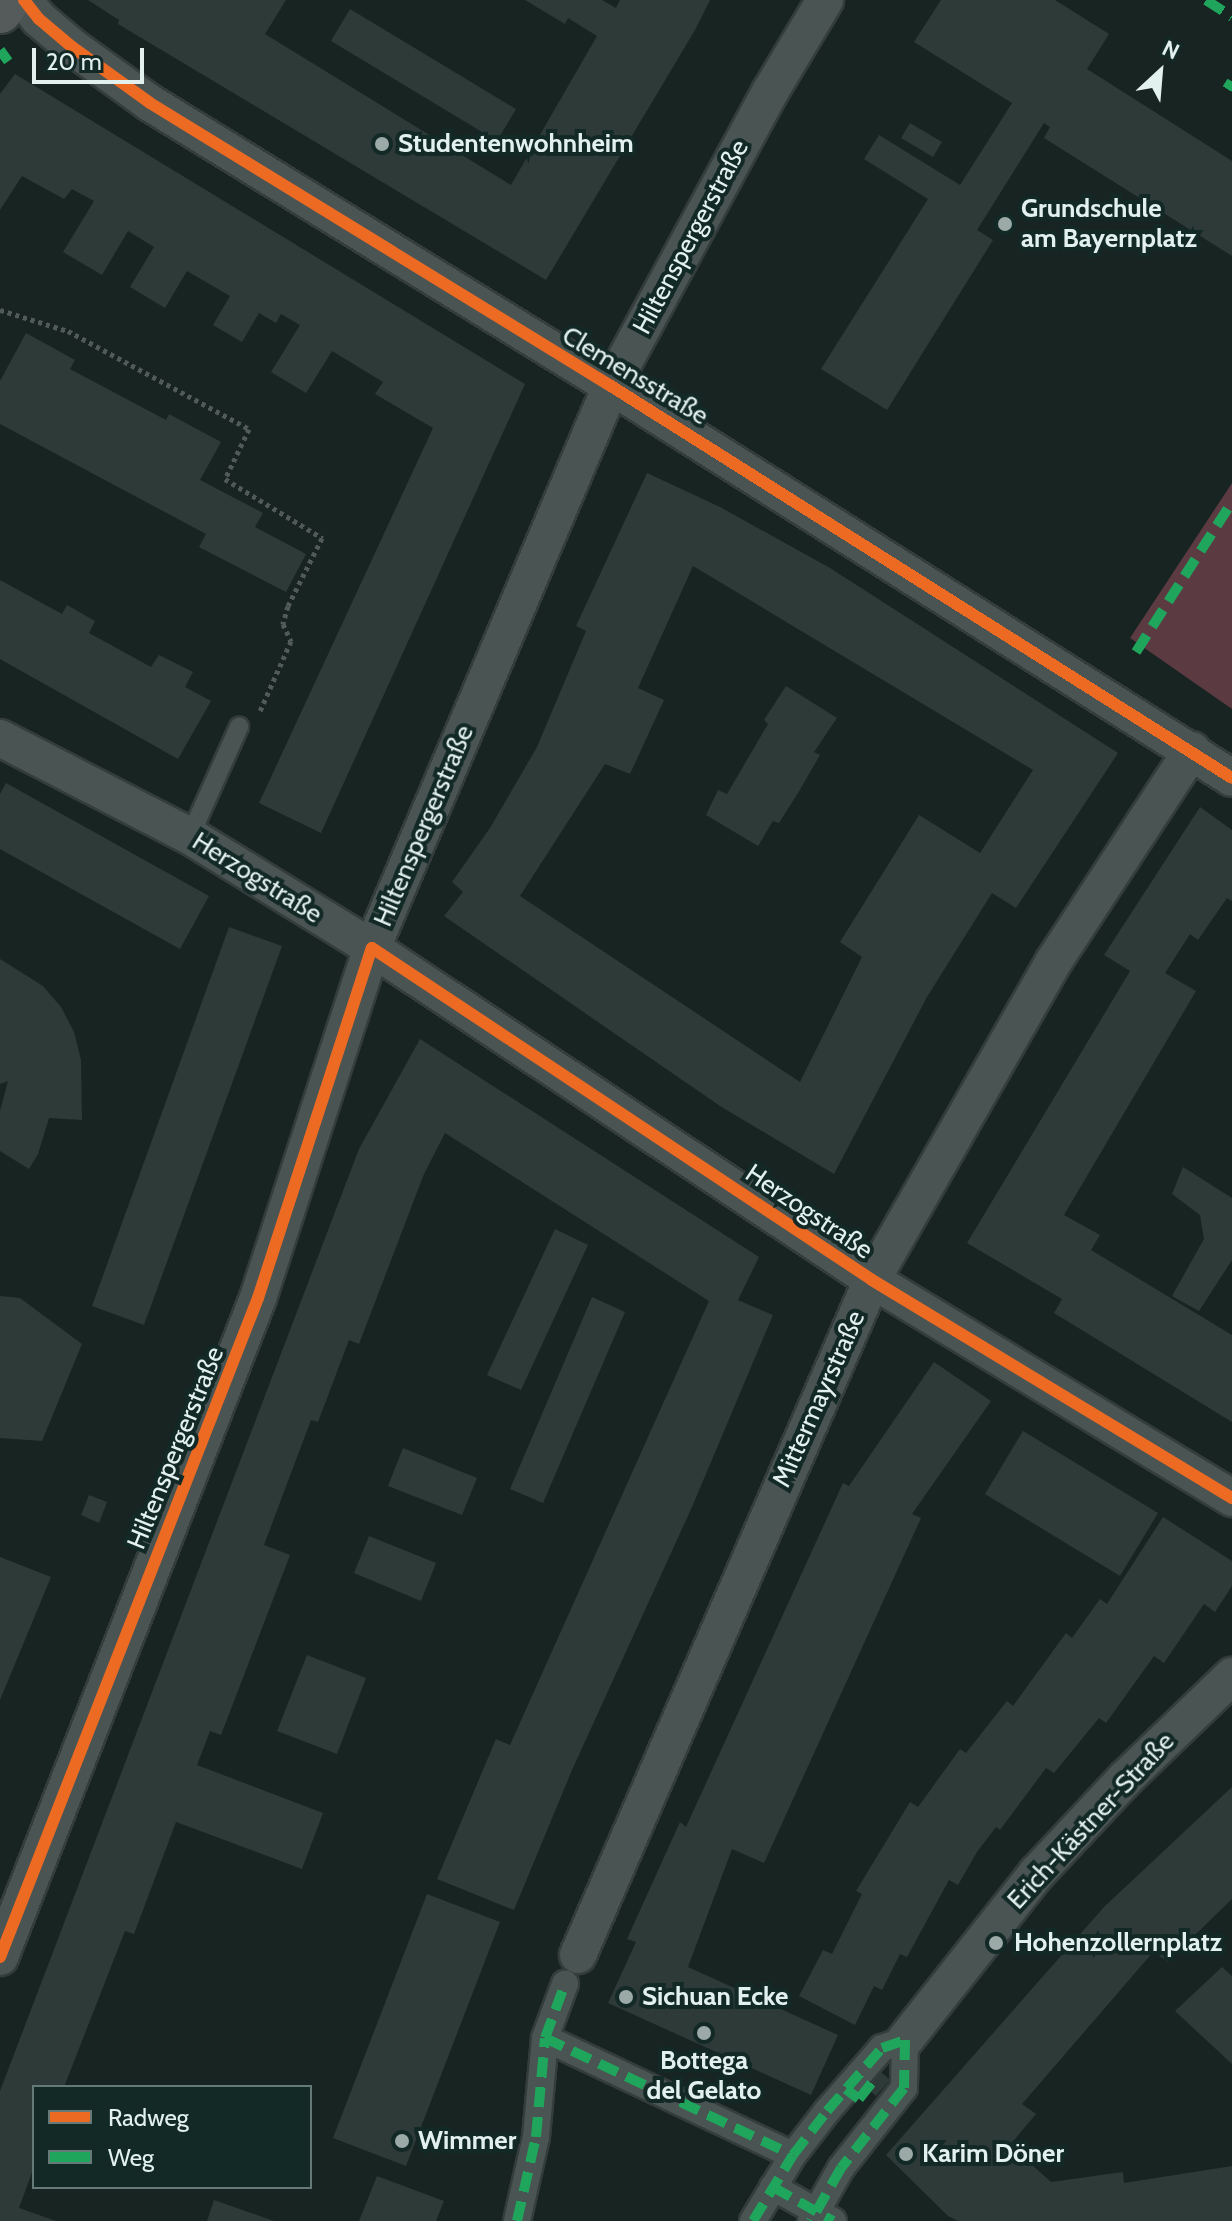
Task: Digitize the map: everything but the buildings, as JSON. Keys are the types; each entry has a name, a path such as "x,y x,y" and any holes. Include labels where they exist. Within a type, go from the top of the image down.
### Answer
{"main road":[{"path":"0,11 8,0"}],"street":[{"name":"Clemensstraße","path":"24,0 39,19 71,46 150,103 611,386 1232,778"},
{"name":"Hiltenspergerstraße","path":"3,1936 258,1298 372,948 611,386 770,92 825,0"},
{"name":"Herzogstraße","path":"0,738 190,836 372,948 872,1280 1232,1498"},
{"name":"Mittermayrstraße","path":"571,1970 872,1280 1054,961 1192,750"},
{"name":"Erich-Kästner-Straße","path":"793,2155 882,2048 905,2040 1037,1873 1125,1779 1232,1676"},
{"path":"517,2221 536,2137 545,2038 571,1970"},
{"path":"545,2038 793,2155 753,2221"},
{"path":"773,2187 820,2218 841,2168 904,2088 905,2040"},
{"path":"846,2089 859,2099 874,2080"}],"lane":[{"path":"190,836 239,727"}],"path":[{"path":"0,310 68,331 249,429 225,479 322,538 288,606 283,624 291,641 259,714"}],"shaded area":[{"path":"1232,483 1232,709 1130,638"}],"marked path":[{"path":"1206,0 1232,17"},
{"path":"0,50 8,61"},
{"path":"1227,89 1232,81"},
{"path":"1136,652 1232,502"},
{"path":"517,2221 536,2137 545,2038 565,1984"},
{"path":"545,2038 793,2155"},
{"path":"753,2221 793,2155 827,2111 882,2048 905,2040 904,2088 841,2168 811,2221"},
{"path":"846,2089 859,2099 874,2080"},
{"path":"773,2187 833,2221"}],"cycle path":[{"path":"24,0 39,19 71,46 150,103 611,386 1232,778"},
{"path":"0,1957 258,1298 372,948 872,1280 1232,1498"}],"place":[{"name":"Studentenwohnheim","path":"382,144"},
{"name":"Grundschule am Bayernplatz","path":"1005,224"},
{"name":"Hohenzollernplatz","path":"996,1943"},
{"name":"Sichuan Ecke","path":"626,1997"},
{"name":"Bottega del Gelato","path":"704,2033"},
{"name":"Wimmer","path":"402,2141"},
{"name":"Karim Döner","path":"906,2154"}]}
